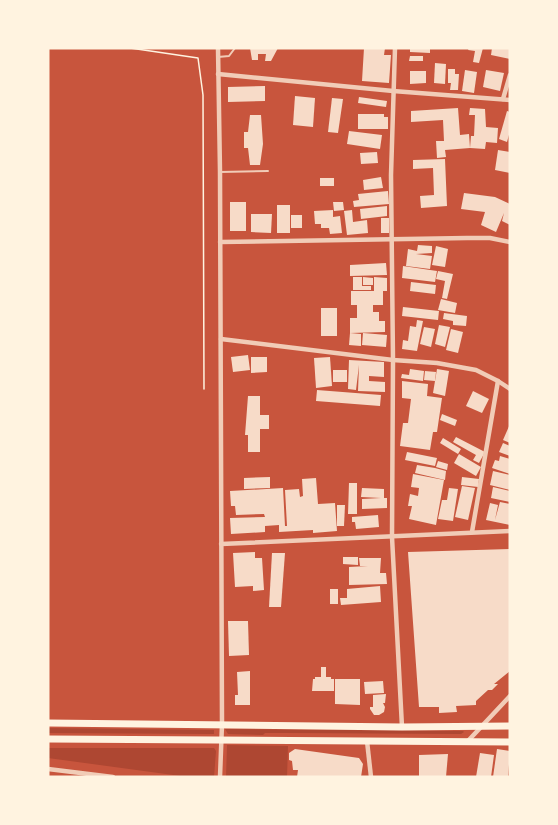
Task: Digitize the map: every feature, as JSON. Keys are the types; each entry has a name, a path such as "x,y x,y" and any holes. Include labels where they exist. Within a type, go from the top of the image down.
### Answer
{"main road":[{"path":"48,723 510,726"},
{"path":"48,739 510,742"}],"street":[{"path":"218,48 221,339 222,739 220,777"},
{"path":"395,48 392,238 392,537 402,727"},
{"path":"218,74 393,92 510,100"},
{"path":"503,99 510,75"},
{"path":"220,242 392,238 490,238 510,242"},
{"path":"221,339 393,360 437,363 476,370 510,389"},
{"path":"472,532 498,381"},
{"path":"221,544 510,531"},
{"path":"466,743 510,696"},
{"path":"367,741 371,777"},
{"path":"48,769 67,774 113,777"}],"lane":[{"path":"218,57 229,56 236,48"},
{"path":"220,172 268,171"}],"path":[{"path":"130,48 198,58 203,95 204,389"}],"shaded area":[{"path":"48,728 214,730 214,734 48,733"},
{"path":"225,729 464,732 461,734 265,733 263,735 228,734"},
{"path":"227,745 288,746 287,777 226,777"},
{"path":"48,748 214,748 216,751 214,777 188,777 48,758"}],"building":[{"path":"250,48 278,48 271,61 265,61 266,54 258,54 258,60 252,60"},
{"path":"364,48 385,48 384,55 391,55 389,83 362,81"},
{"path":"410,48 430,48 430,53 410,52"},
{"path":"469,48 483,48 479,63 473,62 475,51 468,50"},
{"path":"492,48 510,48 510,59 491,55"},
{"path":"410,56 423,56 423,61 409,61"},
{"path":"435,63 446,64 445,84 434,83"},
{"path":"448,69 455,69 455,74 459,74 458,90 450,90"},
{"path":"465,70 477,72 474,93 462,91"},
{"path":"486,70 504,73 500,91 483,87"},
{"path":"410,71 426,71 426,83 410,84"},
{"path":"265,86 265,101 228,102 228,87"},
{"path":"295,96 315,98 313,127 293,125"},
{"path":"359,97 387,101 386,107 358,103"},
{"path":"332,98 343,99 338,133 328,132"},
{"path":"458,108 460,135 469,134 470,148 445,150 446,157 437,158 436,141 444,141 443,120 411,122 411,111"},
{"path":"470,108 485,109 486,127 498,128 497,143 486,142 485,149 470,148 471,136 474,136 475,115 469,115"},
{"path":"507,111 510,112 510,131 507,142 499,139"},
{"path":"358,114 384,114 384,117 388,117 388,129 358,129"},
{"path":"250,115 261,115 263,144 260,165 250,165 248,148 244,148 244,132 248,132"},
{"path":"349,131 382,135 380,149 347,144"},
{"path":"498,150 510,152 510,173 495,170"},
{"path":"377,152 378,163 361,164 360,153"},
{"path":"445,159 447,206 421,208 420,196 434,195 433,168 413,169 413,160"},
{"path":"381,177 383,188 364,190 363,180"},
{"path":"320,178 334,178 334,186 320,186"},
{"path":"388,191 389,204 354,207 353,201 359,200 358,194"},
{"path":"464,193 495,197 510,204 510,225 502,221 504,213 496,232 481,225 485,212 461,209"},
{"path":"230,202 246,202 246,231 230,231"},
{"path":"333,202 343,202 344,210 334,211"},
{"path":"277,205 290,205 290,233 277,233"},
{"path":"387,206 387,216 361,219 360,209"},
{"path":"333,210 333,217 340,216 342,233 330,234 329,228 321,228 321,224 315,224 314,211"},
{"path":"352,210 353,222 367,220 368,233 347,235 344,211"},
{"path":"251,214 272,214 271,233 251,232"},
{"path":"291,215 302,215 302,228 291,228"},
{"path":"381,218 389,218 389,233 381,233"},
{"path":"418,245 432,246 432,253 416,254 432,256 430,269 406,266 408,249 417,251"},
{"path":"436,246 448,249 445,267 432,265"},
{"path":"386,263 387,275 350,276 350,265"},
{"path":"403,266 437,271 435,282 402,278"},
{"path":"438,271 453,274 447,299 442,298 445,281 436,279"},
{"path":"353,277 362,277 362,286 371,286 371,290 353,290"},
{"path":"363,277 373,278 373,285 363,285"},
{"path":"374,277 387,278 387,291 383,291 383,305 373,305 373,312 379,312 379,321 385,321 385,332 350,333 350,318 357,318 357,305 351,305 351,291 374,291"},
{"path":"411,282 436,285 435,294 410,291"},
{"path":"441,299 457,303 455,313 438,310"},
{"path":"403,307 439,311 438,320 402,316"},
{"path":"321,308 337,308 337,336 321,336"},
{"path":"444,313 467,316 466,326 453,325 453,321 443,319"},
{"path":"417,320 423,321 417,351 402,349 403,340 408,341 410,326 416,327"},
{"path":"439,325 450,327 445,347 435,344"},
{"path":"424,327 435,329 431,347 420,344"},
{"path":"451,329 463,332 458,353 446,350"},
{"path":"350,333 361,334 361,346 349,345"},
{"path":"363,333 387,335 386,347 362,345"},
{"path":"248,355 250,370 233,372 231,357"},
{"path":"251,357 267,357 267,372 251,373"},
{"path":"330,357 332,386 316,388 314,358"},
{"path":"349,360 384,362 384,377 369,376 369,381 385,382 385,392 358,391 359,365 356,390 348,389"},
{"path":"410,369 424,371 423,381 401,378 402,374 409,375"},
{"path":"437,369 449,371 445,396 433,393"},
{"path":"333,370 347,370 347,382 333,382"},
{"path":"425,371 436,372 435,381 424,380"},
{"path":"402,381 428,384 427,396 442,398 437,432 433,432 430,450 400,446 403,423 408,423 411,399 402,398"},
{"path":"317,390 381,395 380,406 316,401"},
{"path":"473,391 489,399 482,413 466,406"},
{"path":"248,396 260,396 260,415 269,415 269,429 260,429 260,452 248,452 248,435 245,435"},
{"path":"442,414 457,420 455,426 440,420"},
{"path":"510,424 510,443 503,440"},
{"path":"456,437 485,452 479,463 473,460 476,455 453,442"},
{"path":"443,438 461,449 458,454 440,443"},
{"path":"503,443 510,446 510,456 499,452"},
{"path":"407,452 437,458 435,466 405,460"},
{"path":"459,454 481,467 476,476 454,463"},
{"path":"500,456 510,459 510,474 492,468 495,460 499,461"},
{"path":"438,461 448,464 447,470 436,467"},
{"path":"417,465 446,471 445,480 415,473"},
{"path":"493,471 510,475 510,490 490,485"},
{"path":"413,474 444,480 436,525 409,519 412,506 408,506 410,494 418,496 419,488 411,487"},
{"path":"270,477 270,488 244,489 244,478"},
{"path":"462,477 479,479 478,487 461,485"},
{"path":"316,478 318,504 335,503 337,531 279,532 279,525 265,526 265,532 231,534 230,518 265,517 264,514 236,515 235,506 231,506 230,491 283,488 285,526 287,526 285,490 299,489 300,497 303,496 302,479"},
{"path":"349,483 357,483 357,514 348,514"},
{"path":"462,486 475,488 468,520 455,517"},
{"path":"493,487 510,491 510,502 491,498"},
{"path":"362,488 384,489 387,508 362,509 362,499 381,498 361,497"},
{"path":"449,488 458,489 453,521 438,519 442,500 447,500"},
{"path":"500,502 510,504 510,525 486,520 490,503 498,505 495,520"},
{"path":"337,505 345,505 344,526 337,526"},
{"path":"378,515 379,527 356,529 355,522 352,522 352,517"},
{"path":"510,549 510,671 494,684 498,684 492,690 488,690 476,701 476,705 456,706 457,712 439,713 439,707 419,707 408,552"},
{"path":"255,552 255,558 262,558 264,590 253,591 253,586 235,587 233,553"},
{"path":"272,553 285,553 281,607 269,607"},
{"path":"343,557 358,557 358,565 343,564"},
{"path":"359,558 381,558 380,573 386,573 387,584 349,585 349,567 368,566 360,566"},
{"path":"380,586 381,602 341,605 340,598 347,598 347,589"},
{"path":"330,589 338,589 338,604 330,604"},
{"path":"228,621 248,621 249,655 229,656"},
{"path":"321,667 326,667 326,677 334,679 334,691 312,691 313,679 321,677"},
{"path":"250,671 250,705 235,705 235,695 238,695 237,672"},
{"path":"335,679 360,679 360,705 335,704"},
{"path":"383,681 384,693 365,694 364,682"},
{"path":"386,694 385,703 383,703 384,712 374,715 370,709 373,707 373,695"},
{"path":"295,749 359,758 363,764 361,777 297,777 298,770 293,770 292,761 289,760 289,753"},
{"path":"497,749 510,751 508,777 493,777"},
{"path":"480,753 494,755 491,777 476,777"},
{"path":"448,754 446,777 419,777 419,755"}]}
